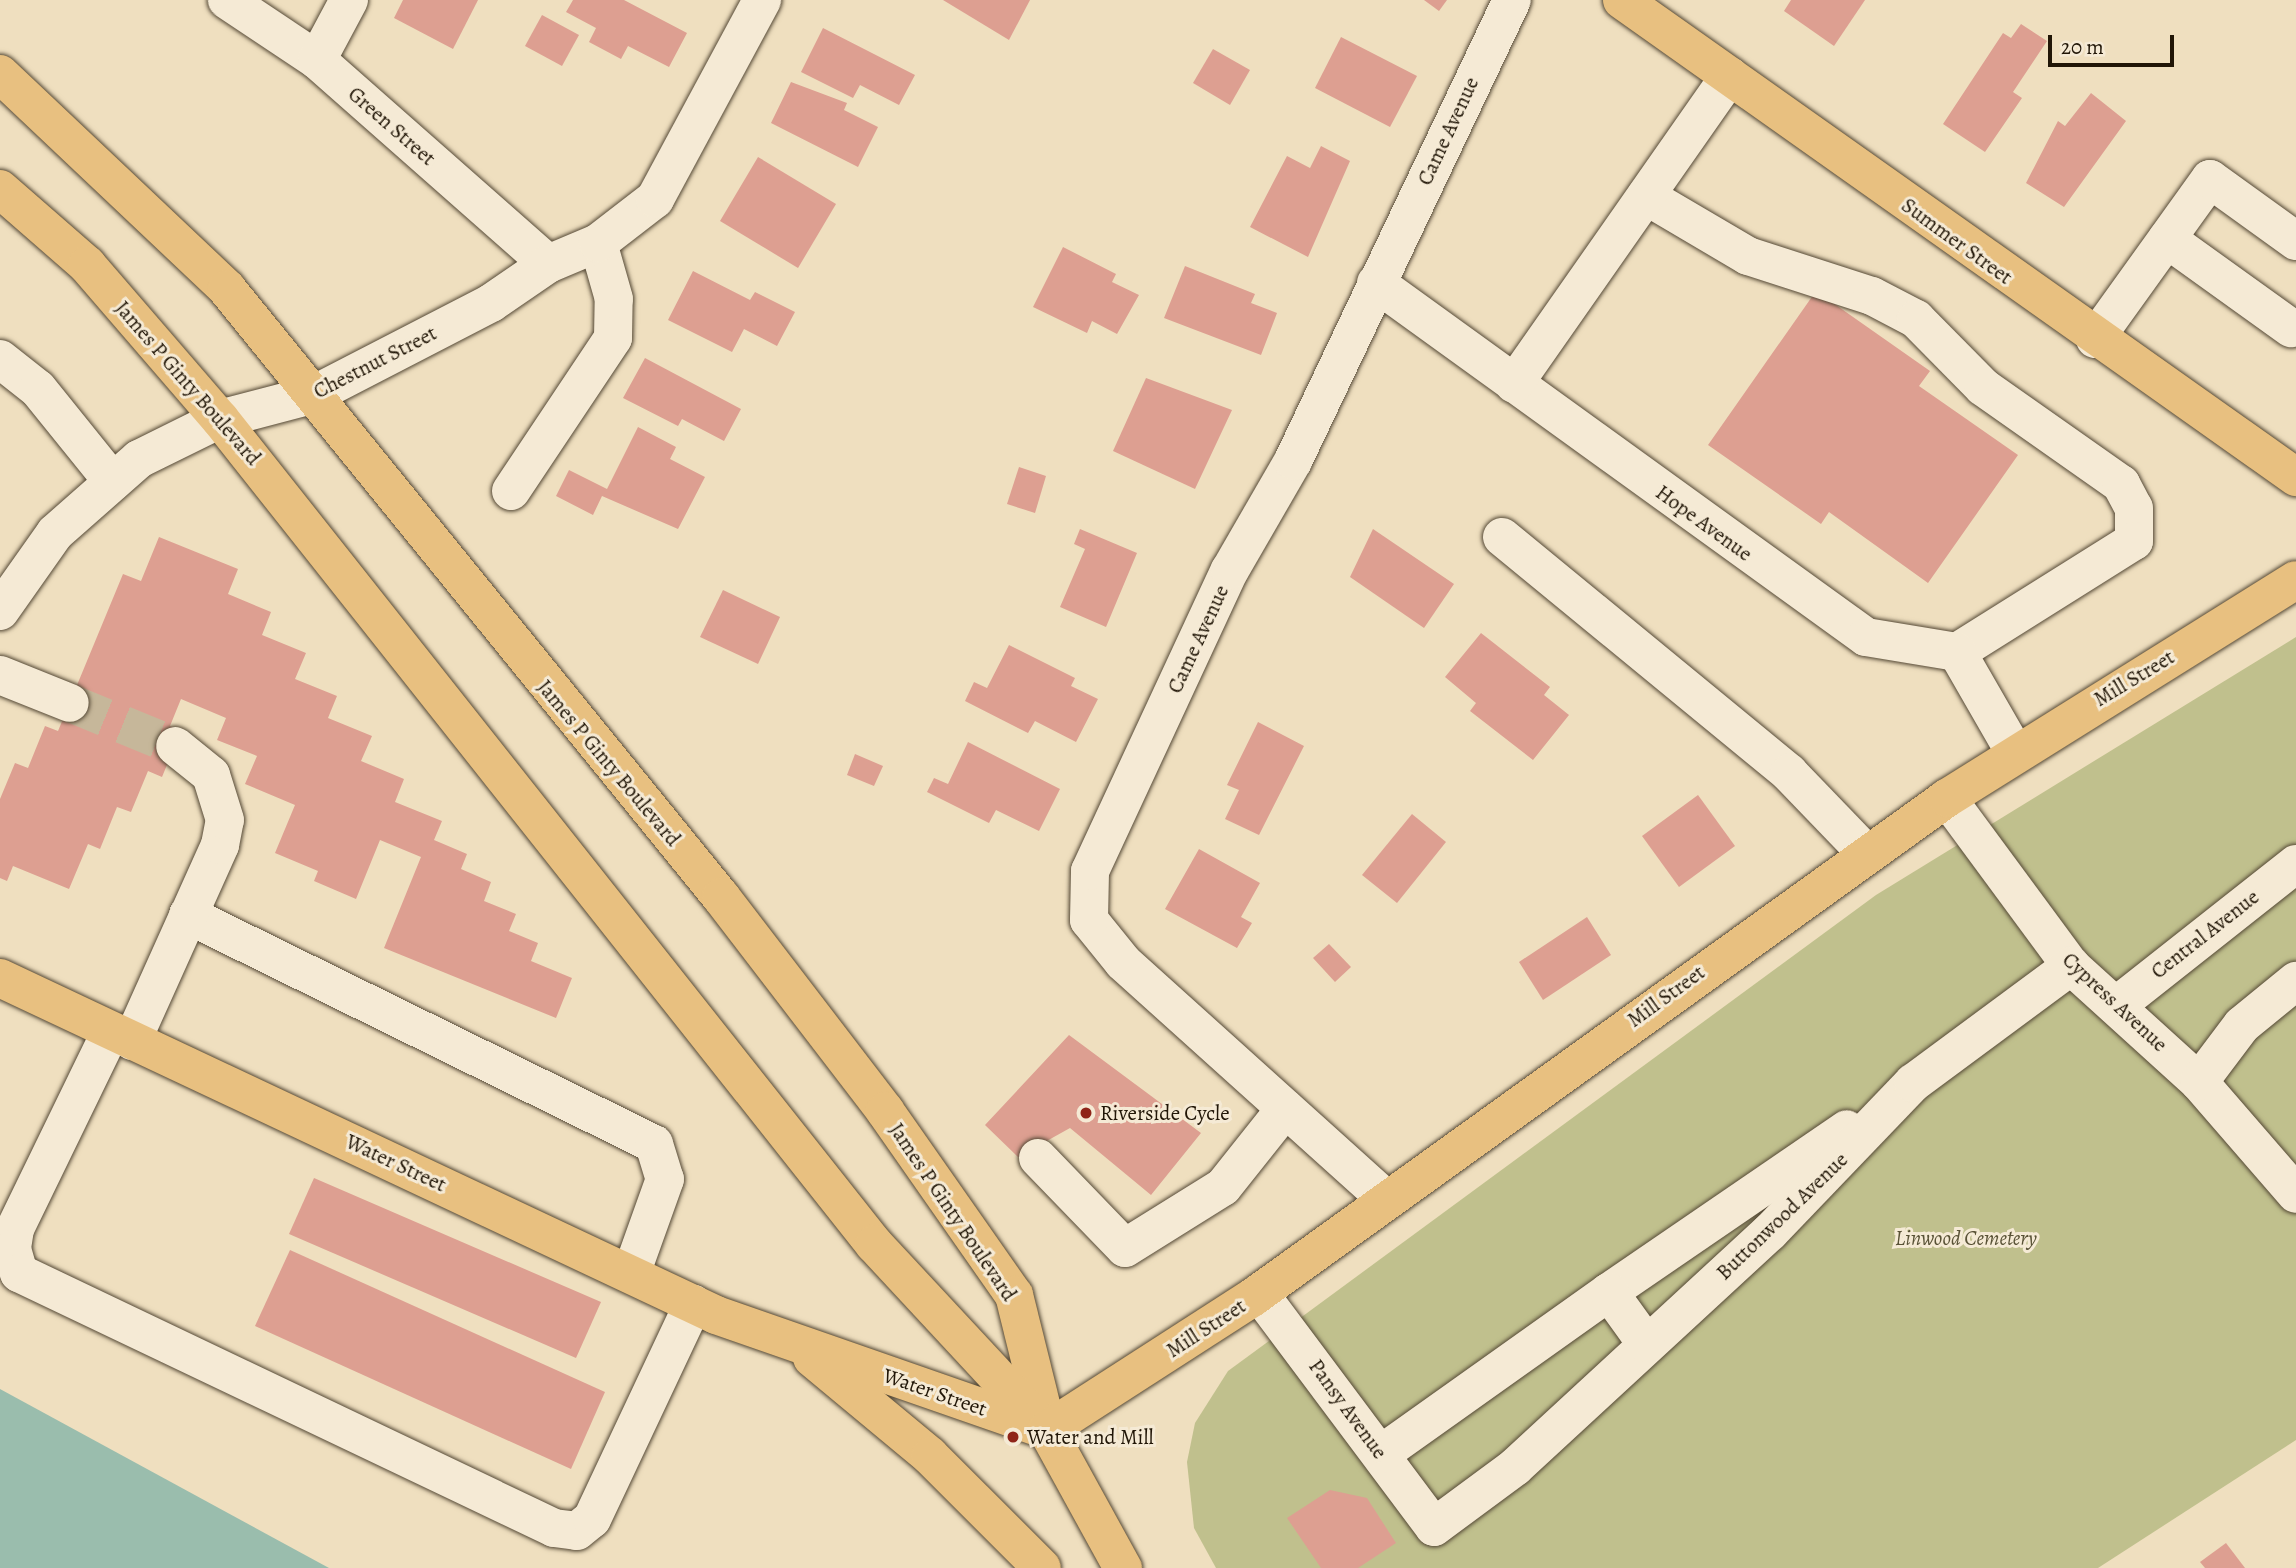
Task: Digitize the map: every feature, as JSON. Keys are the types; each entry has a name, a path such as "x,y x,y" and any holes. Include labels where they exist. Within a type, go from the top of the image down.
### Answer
{"main road":[{"name":"Summer Street","path":"1622,0 2095,339 2296,477"},
{"name":"James P Ginty Boulevard","path":"0,74 228,289 315,394 885,1111 1014,1295 1047,1430"},
{"name":"James P Ginty Boulevard","path":"0,189 87,265 220,419 874,1244 1047,1430"},
{"name":"Mill Street","path":"1047,1430 1259,1293 1866,853 2015,753 2296,580"},
{"name":"Water Street","path":"0,978 693,1304 794,1344 1047,1430"},
{"name":"Water Street","path":"794,1344 930,1456 1042,1568"},
{"path":"1047,1430 1123,1568"}],"street":[{"name":"Green Street","path":"227,0 317,60 548,264"},
{"path":"317,60 349,0"},
{"name":"Chestnut Street","path":"2,603 55,533 139,459 220,419 315,394 491,303 548,264 598,243 655,199 762,0"},
{"name":"Came Avenue","path":"1386,1199 1123,962 1089,920 1090,871 1230,570 1293,461 1512,0"},
{"path":"1514,384 1730,76"},
{"path":"2095,339 2210,179 2296,242"},
{"path":"1646,196 1748,256 1872,296 1916,319 1983,387 2121,484 2134,508 2134,541 1957,652 2015,753"},
{"path":"2167,239 2291,328"},
{"path":"511,491 613,338 614,299 598,243"},
{"name":"Hope Avenue","path":"1376,282 1866,637 1957,652"},
{"path":"0,359 38,389 113,482"},
{"path":"1502,537 1789,773 1866,853"},
{"path":"0,675 70,703"},
{"path":"175,746 211,775 225,820 188,915 15,1229 12,1249 19,1273 554,1528 577,1531 592,1519 693,1304"},
{"name":"Cypress Avenue","path":"1947,798 2070,966 2199,1082 2296,1194"},
{"name":"Central Avenue","path":"2116,1006 2296,864"},
{"path":"188,915 654,1144 665,1179 631,1274"},
{"name":"Buttonwood Avenue","path":"1381,1454 1609,1292 1913,1083 2070,966"},
{"path":"2199,1082 2242,1025 2296,981"},
{"name":"Buttonwood Avenue","path":"1434,1527 1516,1467 1645,1342 1770,1232 1913,1083"},
{"path":"1038,1158 1125,1248 1223,1186 1285,1109"},
{"path":"1609,1292 1645,1342"},
{"name":"Pansy Avenue","path":"1259,1293 1434,1527"}],"green space":[{"name":"Linwood Cemetery","path":"2296,637 2296,1440 2098,1568 1216,1568 1194,1528 1187,1462 1195,1423 1228,1371 1876,895"}],"shaded area":[{"path":"0,1389 329,1568 0,1568"}],"building":[{"path":"403,0 478,0 453,49 394,18"},
{"path":"573,0 624,0 687,33 669,67 628,46 621,59 589,42 596,28 566,12"},
{"path":"943,0 1030,0 1009,40"},
{"path":"1424,0 1447,0 1439,11"},
{"path":"1791,0 1865,0 1834,46 1784,11"},
{"path":"542,15 579,35 562,66 525,46"},
{"path":"2021,24 2047,41 2013,92 2022,98 1985,152 1943,124 2003,33 2011,38"},
{"path":"823,28 915,75 899,105 860,85 853,98 801,72"},
{"path":"1341,37 1417,76 1390,127 1315,88"},
{"path":"1213,49 1250,70 1230,105 1193,83"},
{"path":"791,82 847,103 844,110 878,127 858,167 771,123"},
{"path":"2091,93 2126,121 2064,207 2026,183 2058,121 2065,126"},
{"path":"1321,146 1350,161 1308,257 1250,227 1287,156 1310,168"},
{"path":"758,157 836,204 798,268 720,221"},
{"path":"1063,247 1116,274 1112,282 1139,295 1117,334 1092,321 1087,333 1033,307"},
{"path":"1185,266 1255,294 1251,303 1277,313 1261,355 1164,318"},
{"path":"693,271 750,300 755,292 795,312 777,346 744,329 732,352 668,320"},
{"path":"1816,291 1930,371 1919,386 2018,455 1928,583 1829,512 1821,524 1708,445"},
{"path":"645,358 741,409 724,441 682,419 678,426 623,398"},
{"path":"1146,378 1232,410 1195,489 1113,451"},
{"path":"638,427 676,447 670,459 705,477 678,529 602,496 593,515 556,496 569,470 607,489"},
{"path":"1019,467 1046,476 1035,513 1007,504"},
{"path":"1080,529 1137,553 1106,627 1060,607 1085,549 1074,544"},
{"path":"1373,529 1454,584 1424,628 1350,577"},
{"path":"159,537 238,569 228,594 271,612 262,635 306,653 295,679 337,696 328,718 372,736 361,761 404,779 395,802 442,821 434,840 467,854 461,869 491,882 484,901 516,914 509,931 538,943 531,961 572,978 556,1018 384,948 421,857 380,840 356,899 314,881 318,871 275,853 295,805 245,784 257,756 217,740 226,718 181,699 170,726 181,731 162,777 148,771 131,812 117,807 100,849 88,844 69,889 13,866 7,881 0,878 0,799 15,763 28,768 45,726 58,731 123,574 141,581"},
{"path":"723,590 780,617 758,664 700,637"},
{"path":"1481,633 1550,687 1544,695 1569,715 1533,760 1470,711 1476,703 1445,677"},
{"path":"1009,645 1075,678 1071,686 1098,699 1076,742 1035,721 1028,733 965,701 974,682 987,688"},
{"path":"1258,722 1304,746 1259,835 1225,819 1239,790 1227,785"},
{"path":"968,742 1060,789 1039,831 996,810 989,823 927,792 934,778 948,784"},
{"path":"855,754 883,766 874,786 847,775"},
{"path":"1698,795 1735,846 1679,887 1642,836"},
{"path":"1412,814 1446,842 1397,903 1362,875"},
{"path":"1199,849 1260,883 1241,917 1252,923 1237,948 1165,909"},
{"path":"1587,917 1611,955 1543,1000 1519,962"},
{"path":"1329,944 1351,967 1335,982 1313,958"},
{"name":"Riverside Cycle","path":"1069,1035 1201,1133 1151,1195 1070,1128 1018,1157 985,1125"},
{"path":"314,1178 601,1302 576,1358 289,1234"},
{"path":"290,1250 605,1392 571,1469 255,1326"},
{"path":"1330,1490 1367,1498 1396,1543 1358,1568 1321,1568 1287,1518"},
{"path":"2226,1543 2245,1568 2205,1568 2200,1562"}],"tunnel":[{"path":"70,703 175,746"}],"place":[{"name":"Riverside Cycle","path":"1086,1113"},
{"name":"Water and Mill","path":"1013,1437"}]}
